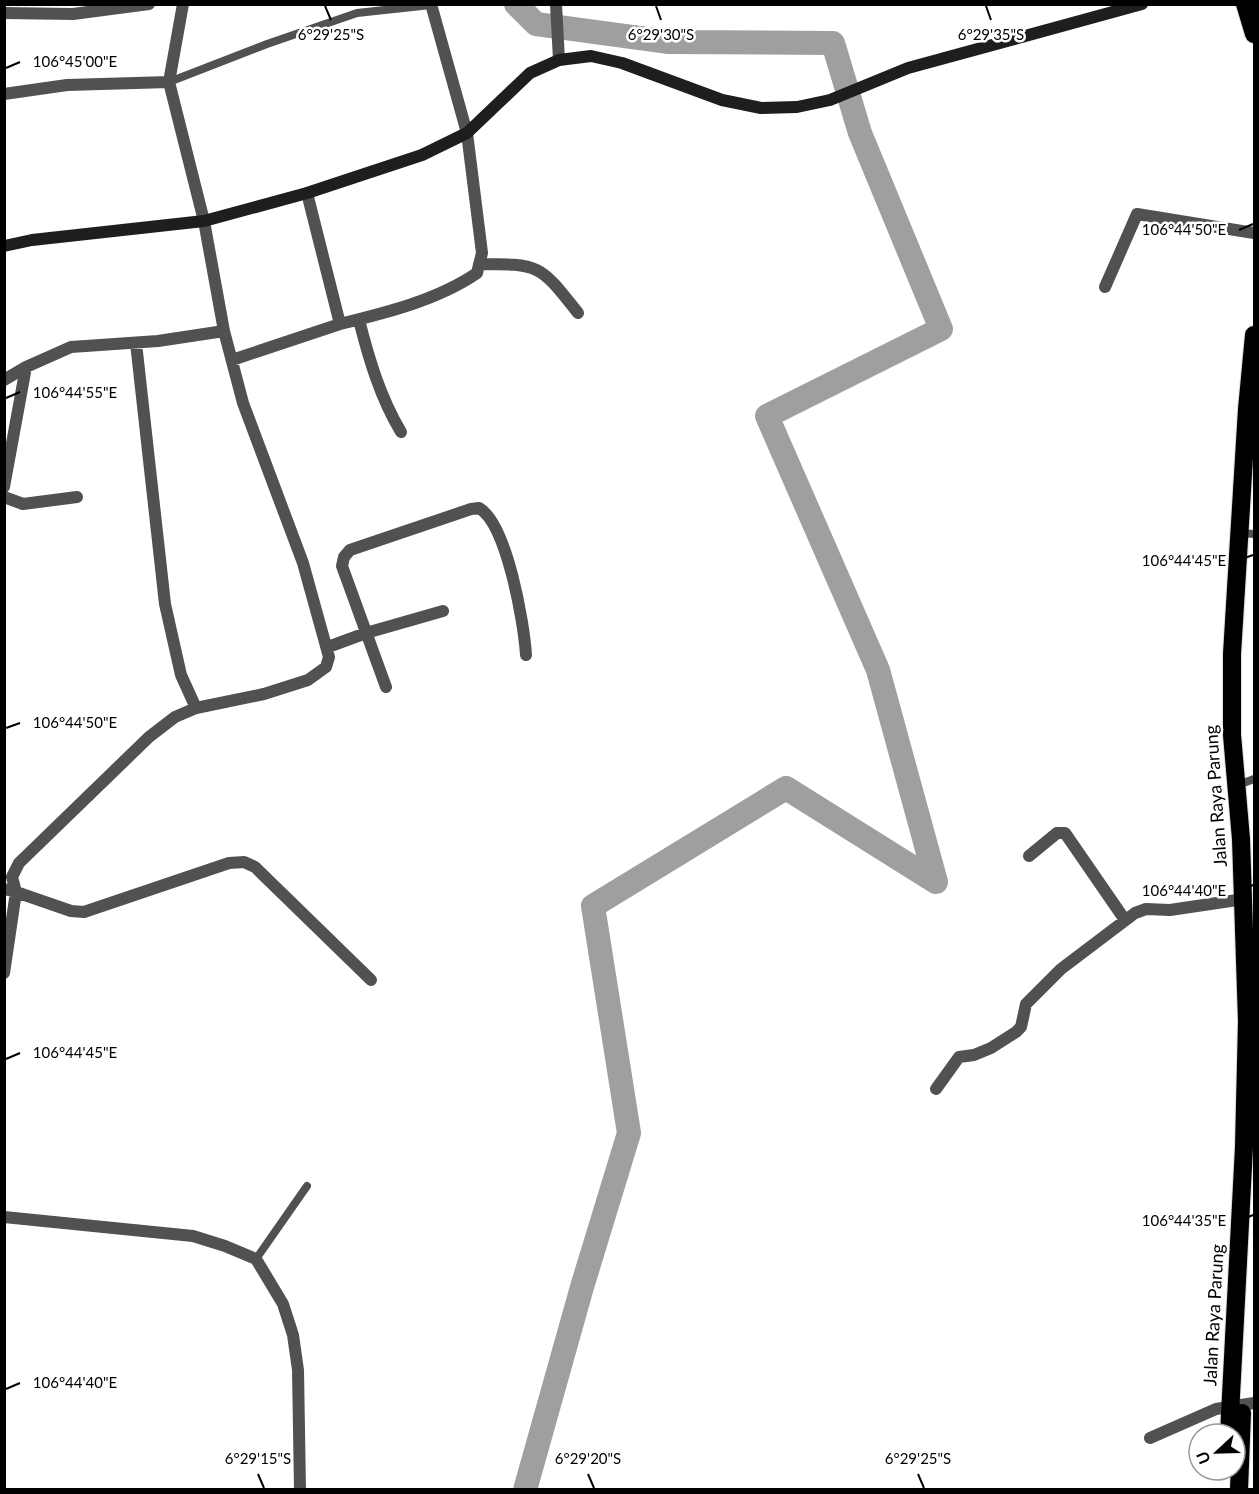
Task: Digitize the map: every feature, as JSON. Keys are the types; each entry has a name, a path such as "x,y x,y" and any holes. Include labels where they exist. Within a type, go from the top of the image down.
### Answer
{"highway":[{"path":"1244,5 1254,34"},
{"name":"Jalan Raya Parung","path":"1234,1422 1242,1404 1247,1021 1244,899 1232,735 1232,654 1249,534 1247,409 1254,335"},
{"name":"Jalan Raya Parung","path":"1254,451 1241,666 1241,729 1250,781 1254,867"},
{"name":"Jalan Raya Parung","path":"1239,1490 1254,1184"}],"street":[{"path":"4,13 73,14 149,4"},
{"path":"4,972 12,876 19,863 161,726 196,708 264,694 308,681 326,667 328,647 303,563 243,403 224,331 204,221 170,82 183,4"},
{"path":"4,246 32,240 204,221 307,193 422,155 466,133 530,73 559,60 591,56 622,63 722,100 761,108 797,107 830,100 908,68 1143,4"},
{"path":"232,360 340,324 359,320 463,283 477,273 482,254 466,133 431,5"},
{"path":"557,5 559,60"},
{"path":"4,94 67,85 170,82"},
{"path":"307,193 340,324"},
{"path":"1105,287 1137,214 1254,233"},
{"path":"479,264 514,264 541,271 578,313"},
{"path":"359,320 368,357 384,401 401,432"},
{"path":"4,380 70,347 136,343 224,331"},
{"path":"136,343 165,604 179,666 196,708"},
{"path":"4,487 26,367"},
{"path":"4,497 23,504 77,497"},
{"path":"386,687 342,566 344,557 350,550 478,508 488,516 513,576 523,619 526,655"},
{"path":"328,647 366,633 443,611"},
{"path":"1029,856 1057,833 1065,833 1125,920"},
{"path":"10,891 71,911 84,912 230,863 244,862 255,867 371,980"},
{"path":"936,1089 959,1057 974,1055 991,1048 1016,1032 1021,1027 1026,1004 1061,969 1125,920 1146,909 1170,910 1244,899"},
{"path":"4,1217 193,1236 256,1259 283,1304 293,1335 298,1370 300,1490"},
{"path":"1150,1438 1242,1404"}],"lane":[{"path":"170,82 267,44 357,14 431,5"},
{"path":"256,1259 307,1186"}],"waterway":[{"path":"516,4 536,24 669,42 833,43 860,133 941,329 767,416 878,670 936,882 786,788 593,906 629,1133 582,1287 525,1490"}]}
